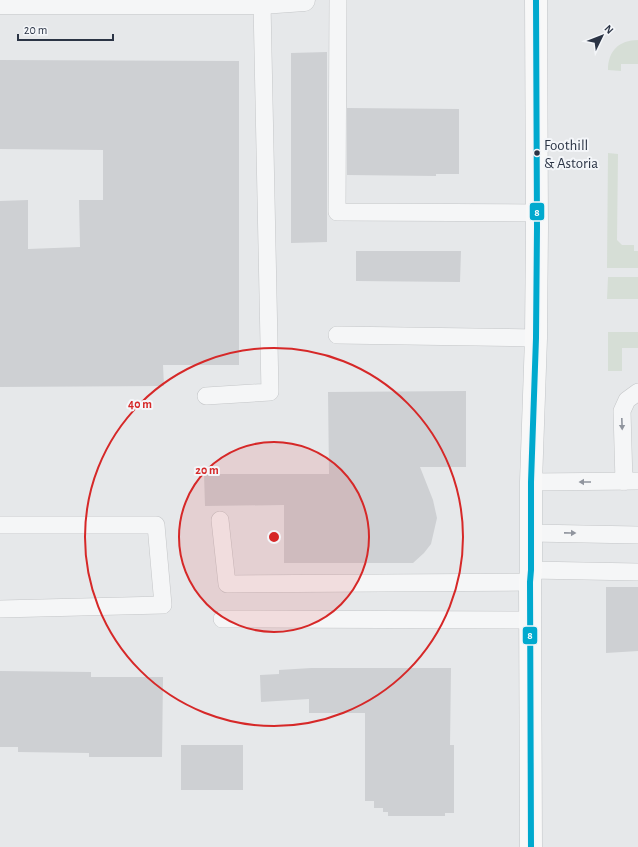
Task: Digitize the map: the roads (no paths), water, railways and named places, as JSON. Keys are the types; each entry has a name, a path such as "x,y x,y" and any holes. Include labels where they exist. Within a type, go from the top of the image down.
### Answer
{"main road":[{"path":"531,847 530,576 531,482 536,338 536,0"}],"street":[{"path":"0,3 262,3 304,0"}],"lane":[{"path":"338,0 337,212 536,213"},
{"path":"206,396 270,392 262,3"},
{"path":"337,335 536,338"},
{"path":"531,482 631,481 622,411 626,400 638,392"},
{"path":"220,520 227,584 638,572"},
{"path":"0,525 156,525 163,605 0,609"},
{"path":"531,533 638,535"},
{"path":"222,619 530,620"}],"place":[{"name":"Foothill & Astoria","path":"537,153"}]}
